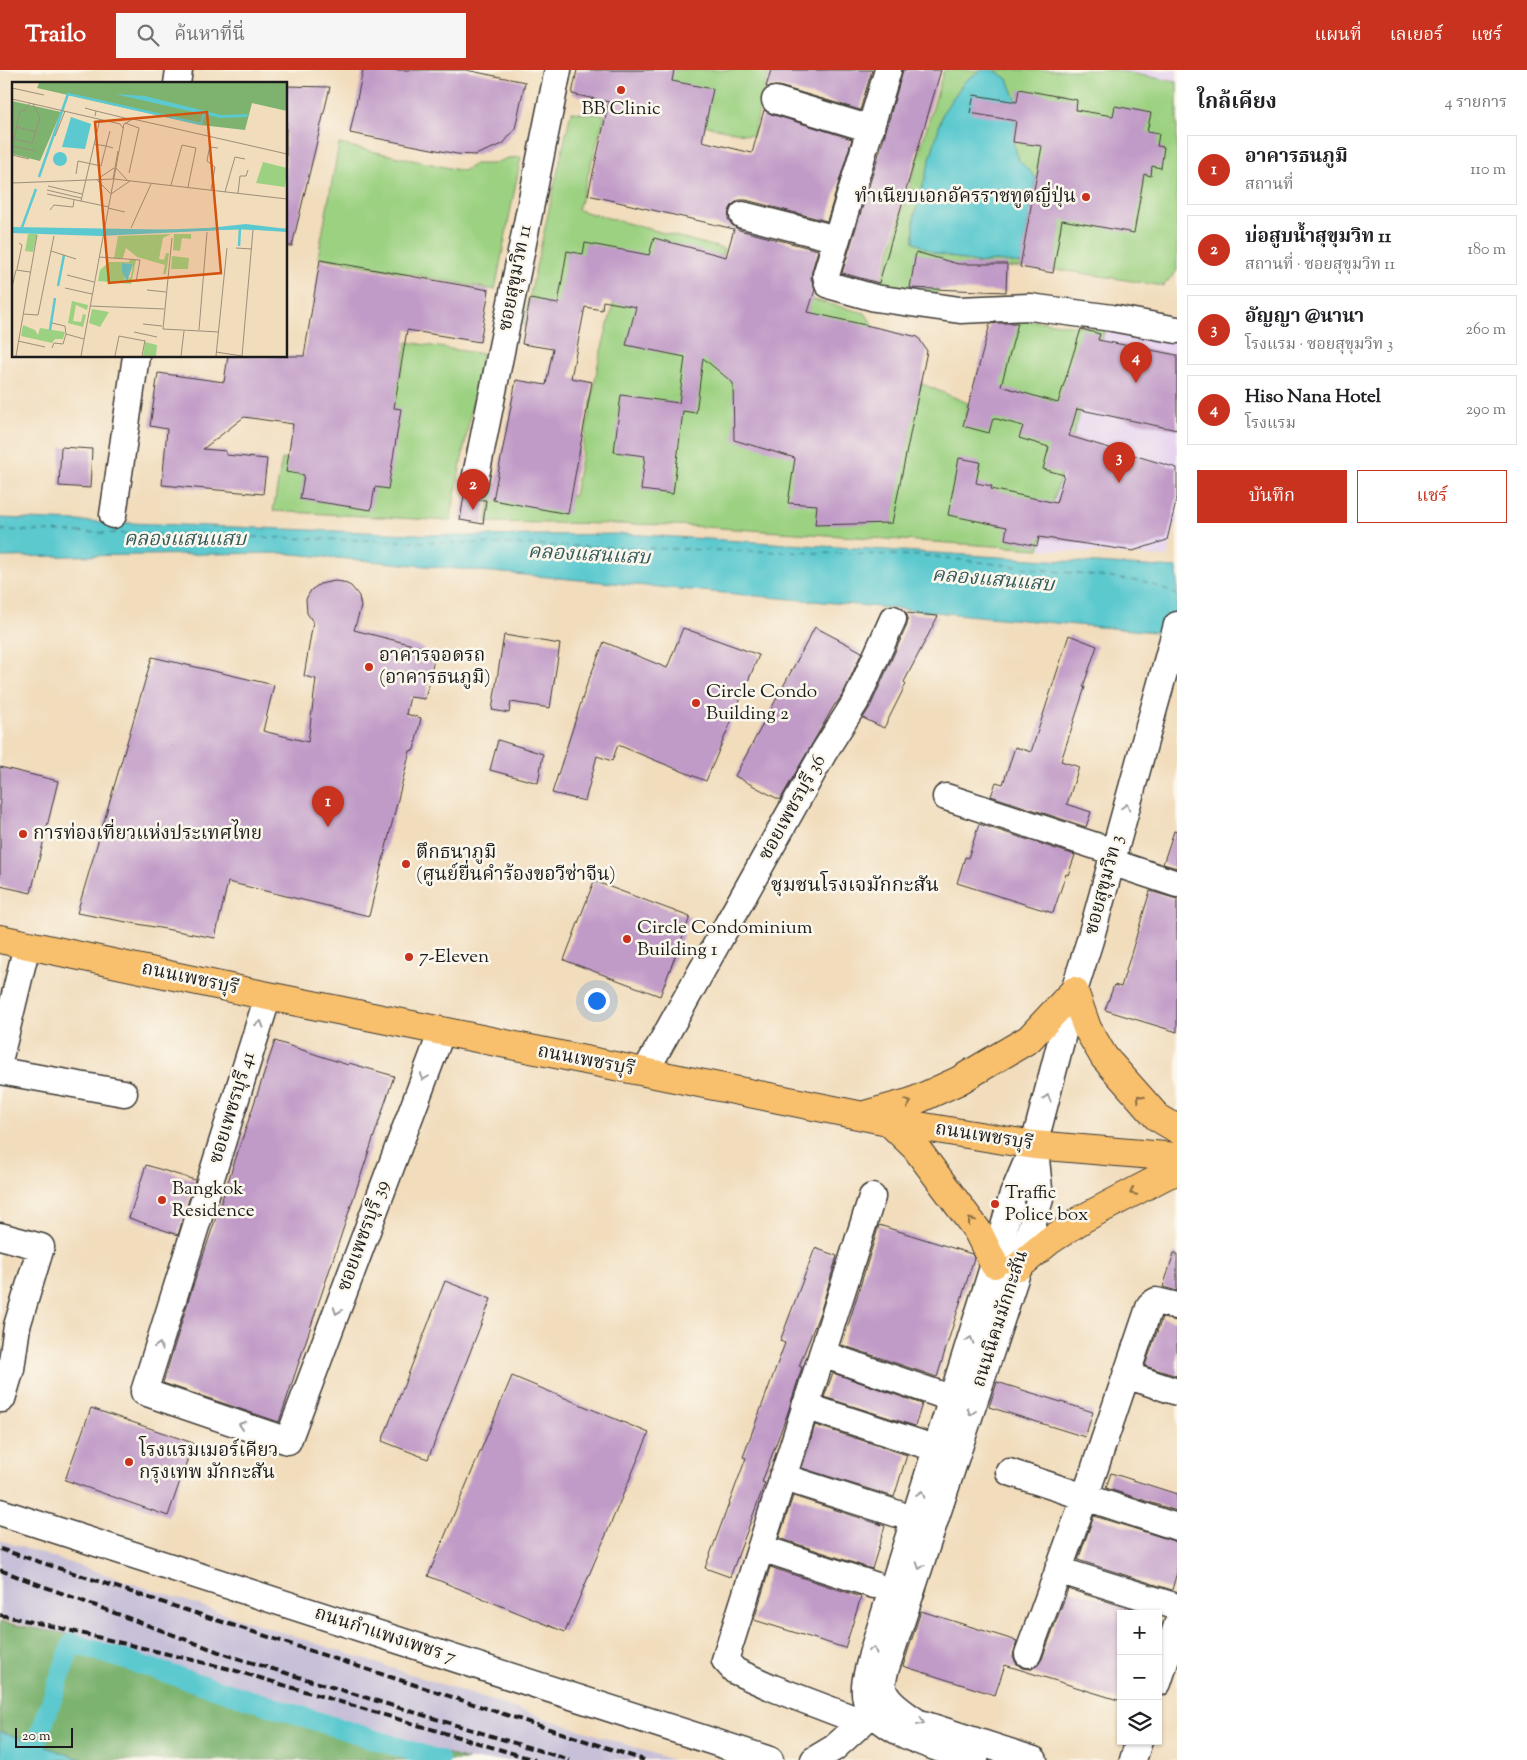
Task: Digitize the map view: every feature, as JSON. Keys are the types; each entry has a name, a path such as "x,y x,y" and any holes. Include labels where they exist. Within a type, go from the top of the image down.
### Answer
{"main road":[{"name":"ถนนเพชรบุรี","path":"0,939 268,996 888,1121 1034,1146 1177,1157"},
{"path":"862,1115 912,1102 958,1081 1029,1039 1074,991 1087,1028 1104,1057 1157,1117 1177,1129"},
{"path":"888,1121 916,1148 977,1230 1006,1265 1049,1241 1087,1216 1177,1171"}],"street":[{"name":"ซอยสุขุมวิท 11","path":"474,486 558,70"},
{"path":"888,70 826,275 828,284 875,298 960,310 1030,307 1112,318 1177,330"},
{"path":"775,100 871,128"},
{"path":"744,215 837,239"},
{"path":"113,516 136,358"},
{"name":"ซอยเพชรบุรี 36","path":"645,1072 824,752 856,701 893,619"},
{"name":"ซอยสุขุมวิท 3","path":"1034,1146 1074,991 1090,940 1177,625"},
{"path":"946,797 1112,857 1177,884"},
{"path":"0,1057 27,945"},
{"name":"ซอยเพชรบุรี 41","path":"268,996 144,1392 288,1440"},
{"name":"ซอยเพชรบุรี 39","path":"288,1440 442,1031"},
{"path":"0,1071 124,1093"},
{"name":"ถนนนิคมมักกะสัน","path":"1034,1146 1040,1199 1006,1265 872,1654 864,1688 866,1700 875,1711 902,1712 917,1722 1034,1760"},
{"path":"872,1197 724,1660 735,1671 765,1685 875,1711 915,1741 974,1760"},
{"path":"0,1236 41,1247 8,1324 11,1369 2,1399 0,1399"},
{"path":"1028,1654 1085,1497 1150,1305 1156,1301 1177,1306"},
{"path":"822,1354 939,1394"},
{"path":"1126,1375 1177,1392"},
{"path":"805,1406 922,1444"},
{"path":"1009,1472 1177,1527"},
{"path":"782,1477 898,1514"},
{"name":"ถนนกำแพงเพชร 7","path":"0,1512 770,1760"},
{"path":"760,1548 874,1585"},
{"path":"1058,1570 1177,1607"},
{"path":"1162,1671 1177,1625"},
{"path":"814,1760 834,1748 875,1711"},
{"path":"1133,1760 1138,1745"}],"shaded area":[{"path":"1114,70 1177,70 1177,82 1119,71"},
{"path":"1105,329 1177,339 1177,519 1167,557 1039,549"},
{"path":"0,1540 673,1760 467,1760 77,1636 0,1620"}],"green space":[{"path":"670,70 769,70 753,136 658,115"},
{"path":"944,70 981,70 965,81 943,113 914,218 914,242 976,263 996,261 1021,263 1019,160 1013,142 1017,115 1008,79 994,70 1114,70 1177,82 1177,271 1163,286 1075,272 1020,267 946,269 935,298 879,288"},
{"path":"571,112 605,115 578,210 724,249 716,275 865,313 908,378 968,403 965,416 984,418 1009,318 1105,329 1039,549 675,525 486,522 491,493 574,496 599,359 620,279 636,263 554,331 523,325"},
{"path":"339,144 463,171 475,164 492,164 508,158 521,157 495,290 318,257"},
{"path":"407,342 482,354 450,521 273,511 282,459 378,473"},
{"path":"0,1622 77,1636 467,1760 0,1760"}],"water":[{"path":"981,70 994,70 1008,79 1017,102 1013,142 1019,160 1036,178 1021,264 996,261 976,263 932,252 914,242 914,218 943,112 965,81"},
{"name":"คลองแสนแสบ","path":"0,518 466,536 626,534 1177,568 1177,634 282,553 0,557"},
{"path":"0,1731 84,1760 0,1760"}],"building":[{"path":"363,70 466,70 525,82 515,129 503,144 475,155 457,154 350,133"},
{"path":"577,70 674,70 672,81 713,89 702,141 752,153 764,110 771,114 852,139 827,221 746,200 739,200 733,204 729,211 728,219 739,230 818,250 811,278 815,290 808,312 918,337 927,351 892,523 815,525 817,505 788,503 795,458 734,440 733,383 703,358 696,413 683,411 673,494 641,490 645,456 614,452 621,395 679,403 685,357 626,345 636,307 603,301 602,310 585,307 571,378 592,382 568,514 493,500 516,380 546,385 553,349 522,344 530,299 558,304 567,251 583,254 585,243 649,255 654,238 726,257 734,229 588,195 609,102 572,94"},
{"path":"771,70 872,70 860,110 779,86 766,87"},
{"path":"903,70 941,70 879,283 842,273"},
{"path":"288,86 330,87 292,246 288,246"},
{"name":"ทำเนียบเอกอัครราชทูตญี่ปุ่น","path":"1019,89 1077,100 1076,110 1113,116 1115,106 1151,113 1147,132 1159,134 1157,146 1164,147 1161,168 1152,166 1151,176 1144,174 1134,233 1062,220 1053,273 1020,267 1042,146 1013,142 1016,121 970,113 974,95 1017,102"},
{"path":"916,252 958,264 1007,264 1006,292 910,288"},
{"path":"320,260 489,290 480,342 407,330 394,408 401,409 388,489 375,487 371,510 300,499 304,475 286,472 293,424 244,417 203,449 226,451 226,455 267,459 263,494 162,485 167,429 150,426 158,373 224,382 228,358 288,358 288,356 304,356"},
{"path":"1018,323 1001,386 1058,403 1081,329 1100,334 1098,340 1177,355 1177,430 1077,409 1069,436 1177,468 1177,498 1167,540 1133,551 1039,537 1037,546 1005,539 1007,527 948,515 959,458 980,462 976,483 992,486 991,489 1056,503 1064,475 1043,469 1049,447 1019,438 1023,426 993,418 989,433 963,426 990,324"},
{"path":"61,447 92,449 90,488 59,486"},
{"path":"464,496 472,500 486,500 483,524 460,520"},
{"path":"335,581 351,586 359,596 361,607 354,630 421,647 434,659 425,699 410,697 406,714 421,718 414,750 410,751 369,916 228,882 215,938 77,913 152,657 274,685 263,731 308,742 316,679 304,676 313,622 307,613 306,599 311,590 320,584"},
{"path":"906,613 938,616 904,682 906,684 884,728 863,718 870,707 907,625 908,618"},
{"path":"815,627 862,652 843,694 835,704 780,800 735,776"},
{"path":"683,628 759,655 706,781 618,745 612,761 597,756 585,801 552,793 587,684 604,642 667,668"},
{"path":"504,635 560,644 550,708 511,702 509,713 492,710"},
{"path":"1069,635 1097,646 1061,761 1079,767 1067,804 1091,812 1086,827 991,796 996,782 1003,784 1015,747 1031,752"},
{"path":"498,740 543,754 538,783 490,770"},
{"name":"การท่องเที่ยวแห่งประเทศไทย","path":"0,767 58,781 31,893 0,886"},
{"path":"979,824 1075,855 1068,875 1066,874 1053,913 957,883 965,857 968,858"},
{"path":"1174,831 1177,832 1177,868 1163,864"},
{"name":"Circle Condominium Building 1","path":"594,881 690,917 660,996 564,960"},
{"path":"1150,891 1177,899 1177,1032 1105,1010 1114,985 1121,987"},
{"path":"275,1041 348,1065 349,1063 394,1076 279,1422 163,1383 191,1292"},
{"name":"Bangkok Residence","path":"146,1165 195,1180 178,1235 129,1218"},
{"path":"879,1225 972,1254 974,1258 937,1377 842,1345"},
{"path":"815,1248 837,1256 821,1310 799,1366 802,1367 788,1412 762,1482 765,1483 730,1577 705,1568 746,1458 743,1457 785,1343 780,1341"},
{"path":"1174,1253 1177,1253 1177,1291 1163,1287"},
{"path":"445,1281 491,1299 428,1459 382,1441"},
{"path":"1162,1318 1177,1321 1177,1376 1145,1366"},
{"path":"833,1373 922,1404 915,1426 824,1397"},
{"path":"512,1376 649,1433 565,1632 428,1576"},
{"path":"997,1382 1093,1412 1085,1437 989,1407"},
{"name":"โรงแรมเมอร์เคียว กรุงเทพ มักกะสัน","path":"91,1408 193,1443 168,1516 65,1480"},
{"path":"815,1425 907,1455 894,1497 802,1468"},
{"path":"1111,1473 1177,1494 1177,1511 1106,1488"},
{"path":"793,1496 885,1526 872,1569 779,1538"},
{"path":"1094,1516 1177,1542 1177,1572 1172,1590 1078,1560"},
{"path":"770,1567 861,1597 845,1648 754,1620"},
{"path":"1068,1589 1135,1610 1117,1610 1117,1700 1005,1665 995,1695 903,1666 921,1611 1017,1641 1013,1656 1016,1663 1022,1668 1031,1669 1038,1665 1042,1659"}],"waterway":[{"path":"36,1744 72,1643 439,1760"}],"ferry route":[{"path":"0,530 929,556 1146,582 1177,595"}],"railway":[{"path":"0,1549 644,1760"},
{"path":"0,1570 227,1655 570,1760"},
{"path":"0,1615 230,1669 535,1760"}],"place":[{"name":"BB Clinic","path":"621,90"},
{"name":"ทำเนียบเอกอัครราชทูตญี่ปุ่น","path":"1086,197"},
{"name":"Hiso Nana Hotel","path":"1136,383"},
{"name":"อัญญา @นานา","path":"1119,483"},
{"name":"บ่อสูบน้ำสุขุมวิท 11","path":"473,510"},
{"name":"อาคารจอดรถ (อาคารธนภูมิ)","path":"369,667"},
{"name":"Circle Condo Building 2","path":"696,703"},
{"name":"อาคารธนภูมิ","path":"328,827"},
{"name":"การท่องเที่ยวแห่งประเทศไทย","path":"23,834"},
{"name":"ตึกธนาภูมิ (ศูนย์ยื่นคำร้องขอวีซ่าจีน)","path":"406,864"},
{"name":"Circle Condominium Building 1","path":"627,939"},
{"name":"7-Eleven","path":"409,957"},
{"name":"Bangkok Residence","path":"162,1200"},
{"name":"Traffic Police box","path":"995,1204"},
{"name":"โรงแรมเมอร์เคียว กรุงเทพ มักกะสัน","path":"129,1462"}],"district":[{"name":"ชุมชนโรงเจมักกะสัน","path":"855,886"}]}
